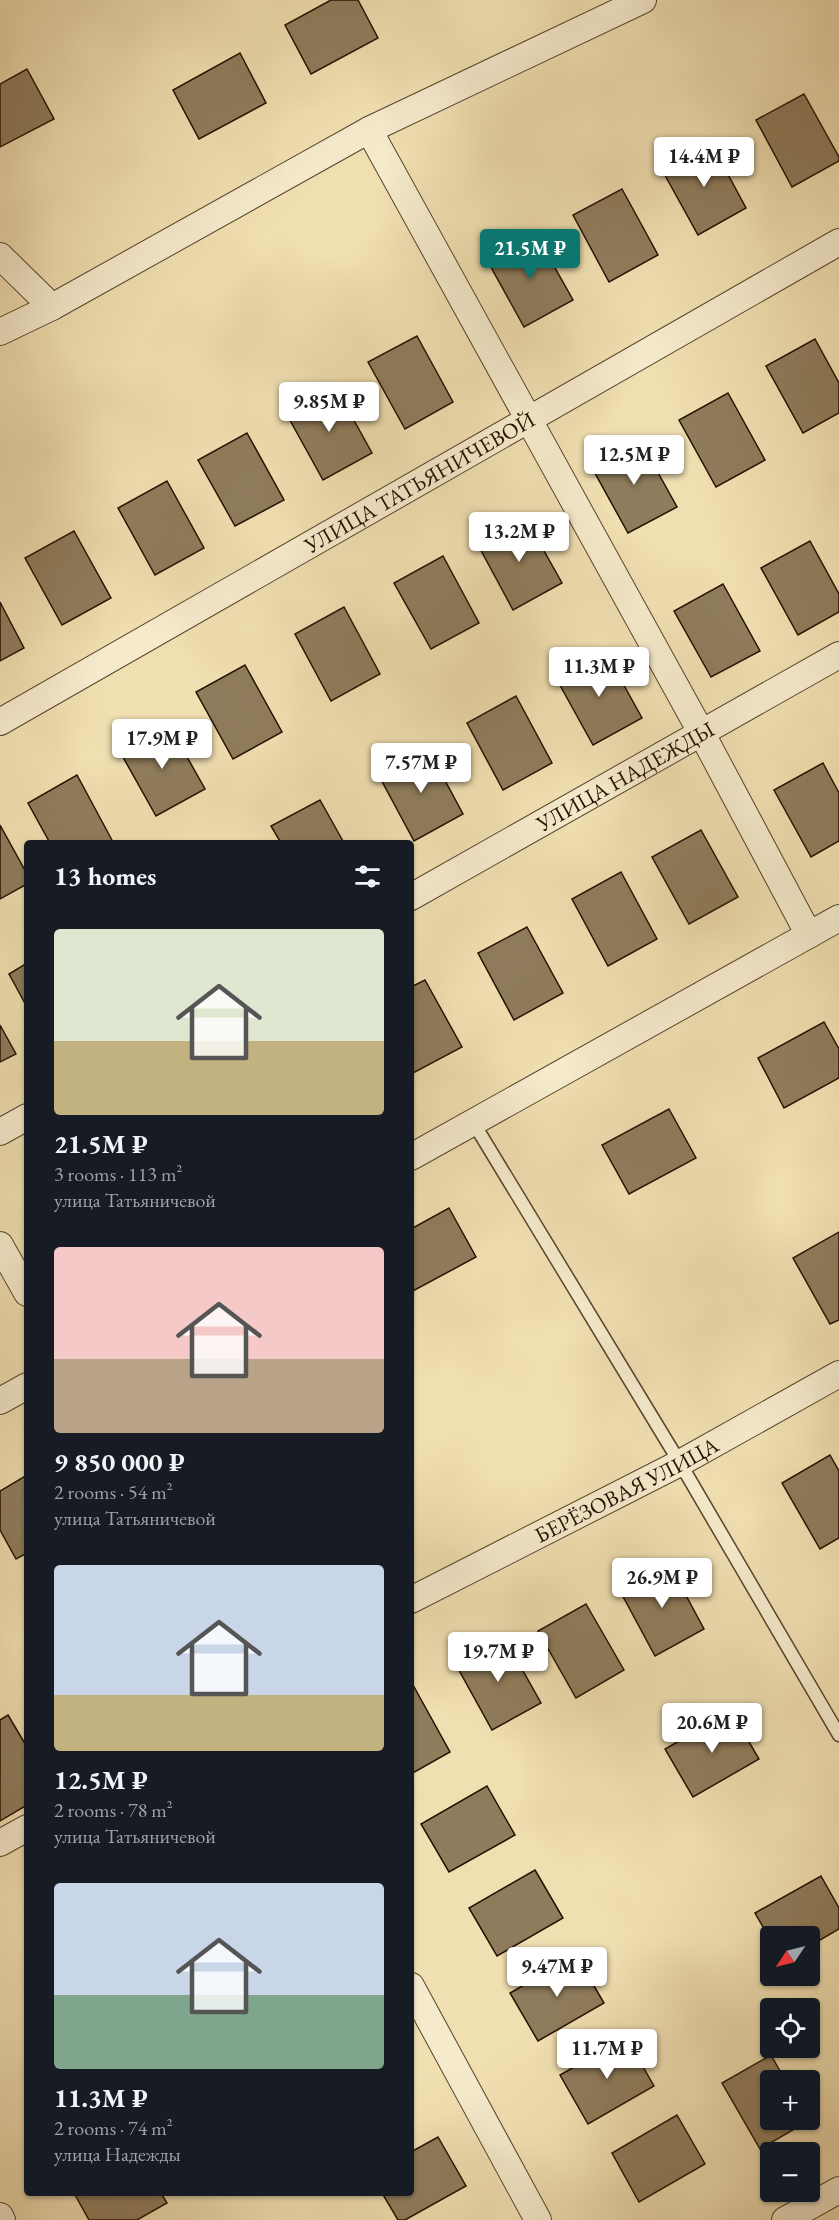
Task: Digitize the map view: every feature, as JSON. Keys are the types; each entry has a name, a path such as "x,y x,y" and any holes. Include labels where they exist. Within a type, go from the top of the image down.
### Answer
{"street":[{"path":"0,332 52,307 369,130 643,0"},
{"path":"369,130 701,732 809,935"},
{"name":"УЛИЦА ТАТЬЯНИЧЕВОЙ","path":"0,722 839,242"},
{"path":"0,256 52,307"},
{"name":"УЛИЦА НАДЕЖДЫ","path":"414,895 839,655"},
{"path":"414,1155 839,918"},
{"path":"0,1132 24,1119"},
{"path":"0,1245 24,1288"},
{"name":"БЕРЁЗОВАЯ УЛИЦА","path":"414,1598 680,1462 839,1374"},
{"path":"0,1401 24,1388"},
{"path":"0,1843 24,1830"},
{"path":"414,1992 538,2220"},
{"path":"785,2220 839,2190"},
{"path":"0,2216 2,2220"}],"lane":[{"path":"473,1122 680,1462 839,1735"}],"building":[{"path":"331,0 358,0 378,38 311,74 285,25"},
{"path":"240,53 266,103 199,139 173,90"},
{"path":"27,69 54,119 0,147 0,84"},
{"path":"804,94 839,157 839,161 792,187 756,120"},
{"path":"710,141 746,208 698,235 661,168"},
{"path":"622,189 658,255 609,282 573,215"},
{"path":"536,234 573,300 524,327 487,260"},
{"path":"417,336 453,402 405,429 368,362"},
{"path":"815,339 839,383 839,413 803,433 766,366"},
{"path":"335,386 372,453 323,480 286,413"},
{"path":"728,393 765,460 716,487 679,420"},
{"path":"247,433 284,500 235,526 198,460"},
{"path":"640,440 677,507 628,533 591,466"},
{"path":"167,481 204,548 155,575 118,508"},
{"path":"525,517 562,583 513,610 477,543"},
{"path":"74,531 111,598 62,625 25,558"},
{"path":"810,541 839,594 839,612 798,635 761,568"},
{"path":"443,556 479,623 431,649 394,583"},
{"path":"723,584 760,651 711,677 674,611"},
{"path":"0,602 24,648 0,661"},
{"path":"344,607 380,674 331,701 295,634"},
{"path":"605,651 642,718 593,745 556,678"},
{"path":"245,665 282,732 233,759 196,692"},
{"path":"516,696 552,763 503,790 467,723"},
{"path":"168,723 205,789 156,816 119,750"},
{"path":"427,747 463,814 414,841 378,774"},
{"path":"823,763 839,793 839,841 811,857 774,790"},
{"path":"77,775 112,840 48,840 28,803"},
{"path":"320,800 342,840 279,840 271,826"},
{"path":"0,825 24,869 24,886 0,899"},
{"path":"701,830 738,897 689,924 652,857"},
{"path":"621,872 657,939 608,966 572,899"},
{"path":"527,927 563,993 514,1020 478,953"},
{"path":"24,965 24,1002 9,974"},
{"path":"425,980 462,1047 414,1072 414,986"},
{"path":"824,1022 839,1049 839,1078 784,1108 758,1058"},
{"path":"0,1025 16,1054 0,1062"},
{"path":"669,1109 696,1158 629,1194 602,1145"},
{"path":"449,1208 476,1257 414,1290 414,1227"},
{"path":"839,1232 839,1320 830,1324 793,1258"},
{"path":"830,1455 839,1471 839,1538 820,1549 782,1483"},
{"path":"24,1477 24,1555 16,1559 0,1530 0,1491"},
{"path":"668,1562 704,1629 655,1656 619,1589"},
{"path":"586,1604 624,1670 576,1698 538,1631"},
{"path":"504,1637 541,1703 492,1730 455,1663"},
{"path":"414,1687 450,1752 414,1772"},
{"path":"731,1711 759,1759 693,1797 665,1749"},
{"path":"8,1715 24,1742 24,1807 0,1821 0,1720"},
{"path":"487,1786 515,1835 449,1872 421,1824"},
{"path":"535,1870 563,1918 497,1956 469,1908"},
{"path":"821,1876 839,1908 839,1929 820,1940 820,1926 762,1926 755,1913"},
{"path":"576,1955 604,2003 538,2041 510,1993"},
{"path":"626,2037 654,2086 588,2124 560,2075"},
{"path":"766,2058 773,2058 779,2070 760,2070 760,2130 793,2130 772,2142 760,2142 760,2149 722,2083"},
{"path":"677,2115 705,2164 639,2202 612,2153"},
{"path":"438,2137 466,2186 405,2220 398,2220 384,2196 414,2196 414,2150"},
{"path":"76,2196 163,2196 167,2203 137,2220 89,2220"}]}
